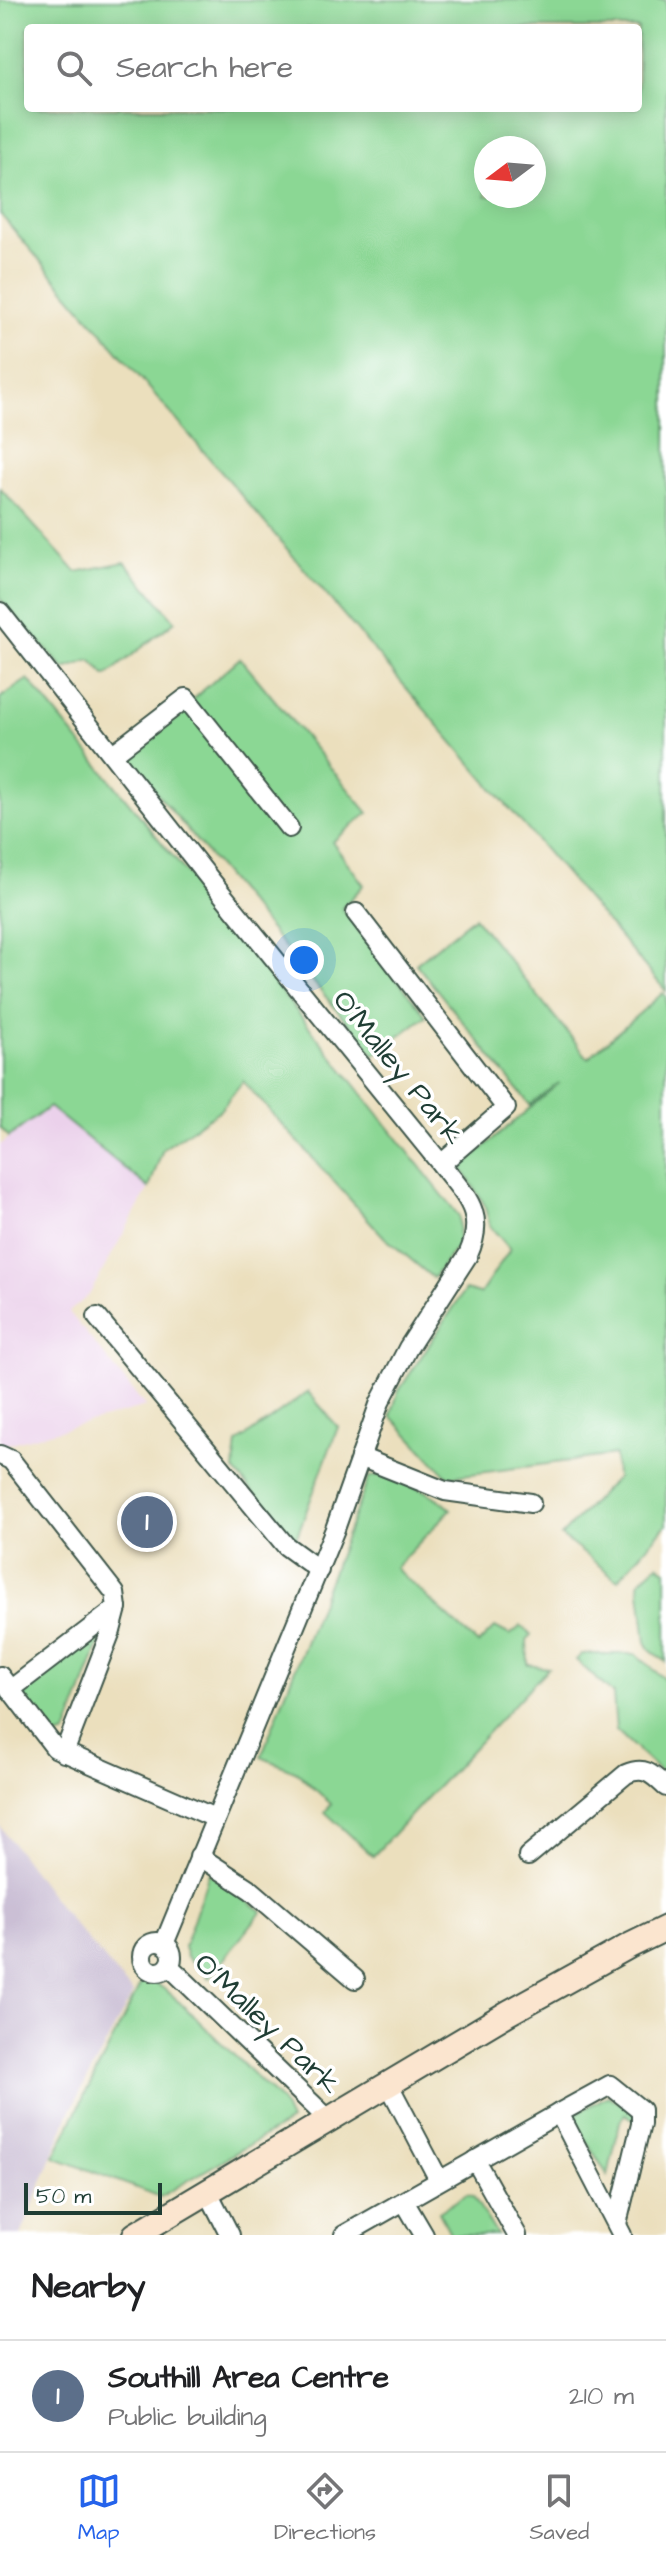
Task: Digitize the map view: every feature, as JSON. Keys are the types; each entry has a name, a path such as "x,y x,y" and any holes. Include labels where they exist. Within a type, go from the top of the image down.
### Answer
{"main road":[{"path":"135,2235 508,2013 666,1928"}],"street":[{"name":"O'Malley Park","path":"0,612 213,883 441,1164 472,1206 477,1228 474,1241 443,1296 408,1348 380,1402 319,1570 164,1944"},
{"path":"113,754 186,698 289,828"},
{"path":"356,913 506,1108 441,1164"},
{"path":"97,1317 286,1546 319,1570"},
{"path":"0,1455 11,1460 115,1593 117,1608 111,1631 64,1753"},
{"path":"360,1457 445,1491 531,1503"},
{"path":"117,1608 5,1683 46,1738 64,1753 215,1818"},
{"path":"528,1856 626,1774 637,1769 647,1770 666,1787"},
{"path":"199,1856 251,1890 355,1979"},
{"path":"156,1942 164,1944 172,1954 169,1966 161,1972 151,1971 142,1959 148,1946 156,1942"},
{"name":"O'Malley Park","path":"169,1966 328,2119"},
{"path":"389,2085 439,2180"},
{"path":"344,2235 610,2085 641,2110 641,2124 620,2230"},
{"path":"559,2113 620,2230"},
{"path":"475,2160 517,2235"},
{"path":"208,2192 230,2235"},
{"path":"404,2201 424,2235"}],"shaded area":[{"path":"49,1107 149,1188 89,1295 69,1312 146,1407 0,1446 0,1145"},
{"path":"0,1826 62,1910 133,1993 69,2114 21,2235 0,2235"}],"green space":[{"path":"0,0 666,0 666,991 0,214"},
{"path":"0,488 76,572 125,562 175,621 106,676 91,660 64,669 0,599"},
{"path":"240,658 368,813 332,842 364,885 342,908 426,1016 374,1055 127,757"},
{"path":"28,679 211,903 459,1216 458,1245 433,1278 384,1237 243,1081 220,1110 163,1149 149,1188 49,1107 9,1137 0,1127 0,698"},
{"path":"474,917 588,1058 663,993 666,997 666,1525 618,1580 561,1536 616,1478 615,1455 448,1477 391,1416 398,1392 465,1290 480,1294 510,1249 490,1226 484,1204 461,1167 559,1083 530,1105 416,964"},
{"path":"308,1392 338,1427 295,1541 234,1470 237,1443"},
{"path":"379,1475 417,1488 451,1509 395,1568 478,1644 495,1627 510,1635 521,1626 531,1635 527,1640 528,1665 548,1668 373,1856 325,1812 331,1804 297,1772 261,1757 369,1477"},
{"path":"658,1564 666,1570 666,1662 646,1642 639,1582"},
{"path":"92,1636 101,1639 66,1734 55,1738 24,1698 22,1689"},
{"path":"582,1654 636,1654 666,1681 666,1777 616,1730 613,1694 576,1660"},
{"path":"209,1873 262,1911 209,1978 187,1957 184,1947"},
{"path":"145,1975 172,1995 281,2101 290,2121 160,2197 54,2157"},
{"path":"608,2096 634,2111 637,2122 625,2114 620,2122 608,2176 576,2124 576,2113"},
{"path":"467,2194 473,2196 497,2235 451,2235 439,2212"}],"place":[{"name":"Southill Area Centre","path":"147,1522"}]}
